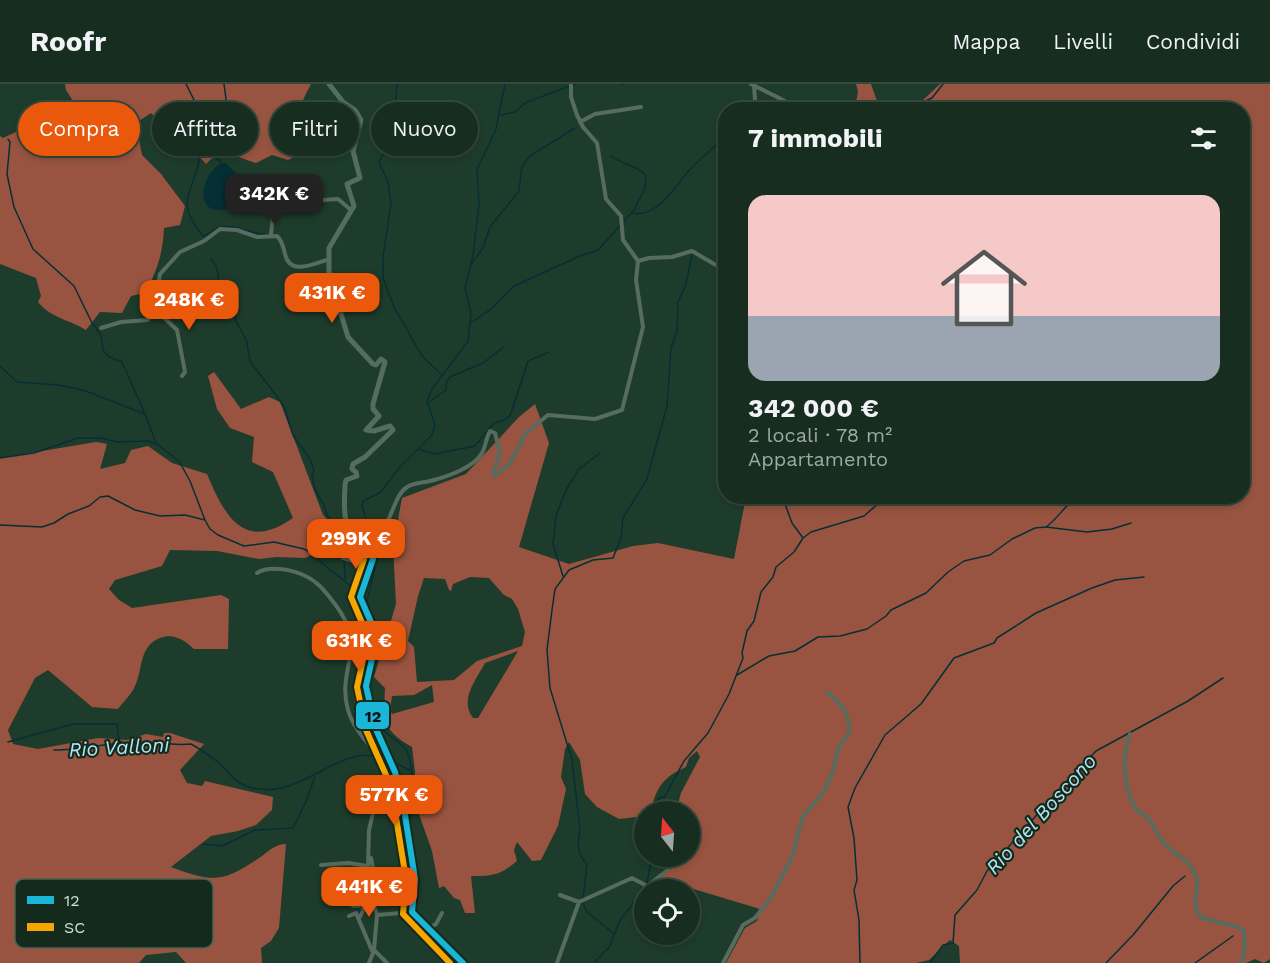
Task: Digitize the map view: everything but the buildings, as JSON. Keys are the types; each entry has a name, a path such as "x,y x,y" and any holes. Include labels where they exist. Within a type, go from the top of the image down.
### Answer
{"street":[{"path":"329,84 343,102 356,110 361,120 353,151 360,178 347,184 353,198 351,210 331,244 327,261 330,295 333,305 341,314 348,337 373,364 376,365 381,359 385,362 373,409 379,416 366,430 374,431 390,426 393,430 365,458 353,464 351,469 356,472 357,476 346,480 344,520 359,544 371,549"},
{"path":"357,541 370,538 391,519 406,488 413,484 434,481 475,462 482,454 490,431 495,433 500,453 500,460 493,474 495,476 510,463 526,433 548,415 595,419 622,410 642,333 636,280 638,261 623,240 621,216 606,199 597,143 580,122 571,97 571,84"},
{"path":"752,85 754,102"},
{"path":"752,85 786,102"},
{"path":"580,122 595,114 641,107"},
{"path":"271,235 274,203 338,200 351,210"},
{"path":"101,328 121,322 148,320 156,310 160,274 180,252 204,241 220,229 237,230 257,237 271,235 281,241 285,256 292,266 298,268 327,261"},
{"path":"638,261 672,257 692,251 718,266"},
{"path":"156,310 177,330 185,372 182,376"},
{"path":"370,538 374,555 360,596 377,636 366,686 375,726 395,772 404,809 415,879 413,913"},
{"path":"347,559 371,566"},
{"path":"256,573 262,569 294,571 314,579 324,588 343,614 350,628 351,647 345,696 348,712 351,719 395,772"},
{"path":"723,963 743,925 755,918 772,896 792,857 803,816 820,798 829,783 837,750 848,735 848,721 843,706 826,692"},
{"path":"1130,734 1125,765 1133,803 1138,811 1148,818 1165,845 1181,856 1191,868 1197,879 1194,900 1202,918 1238,927 1244,931 1245,945 1242,963"},
{"path":"321,865 348,863 368,866 369,830 373,813 395,772"},
{"path":"368,856 373,868 379,873 415,879"},
{"path":"560,895 579,902 588,900 632,878 648,887 652,880 666,872 669,867"},
{"path":"369,963 373,951 377,915 374,905 379,873"},
{"path":"347,891 353,906 374,905"},
{"path":"557,963 579,902"},
{"path":"349,916 356,913 361,906"},
{"path":"358,919 363,911 361,906"},
{"path":"356,913 373,951 387,963"},
{"path":"377,915 413,913 463,963"},
{"path":"429,928 436,924 442,913"}],"shaded area":[{"path":"65,84 311,84 303,102 270,102 270,156 256,163 235,156 258,156 258,102 152,102 152,114 140,120 140,102 74,102"},
{"path":"856,84 871,84 877,101 856,102 858,91"},
{"path":"940,84 1270,84 1270,959 1264,963 1255,959 1246,963 960,963 959,946 950,940 929,960 916,963 726,963 745,928 757,921 760,909 700,891 700,879 657,878 667,873 669,867 700,867 700,801 679,801 700,757 697,751 689,758 686,767 666,779 654,801 634,801 634,817 619,819 597,807 585,794 580,760 569,742 565,749 561,777 566,789 558,826 541,860 532,861 517,842 514,850 517,861 511,866 496,874 471,876 475,913 465,913 460,900 454,898 444,886 439,888 432,851 414,800 415,772 412,747 395,735 386,723 385,688 374,677 396,604 393,547 402,498 466,474 519,417 535,404 549,443 519,547 569,564 633,546 658,543 734,559 745,504 1250,504 1250,102 922,101","holes":["470,577 489,578 504,595 512,599 518,609 525,632 522,646 477,661 454,680 417,682 414,647 408,641 424,578 445,579 451,591 453,584","518,651 478,718 473,718 469,711 468,697 485,663","432,685 434,702 392,714 390,710 392,696 414,695"]},
{"path":"18,131 18,156 140,156 140,144 142,155 161,174 185,206 180,225 164,228 159,262 145,293 131,296 122,313 100,312 86,330 55,315 38,302 41,296 36,278 0,264 0,136 3,138"},
{"path":"198,156 216,156 212,158 206,164"},
{"path":"275,156 297,156 288,160"},
{"path":"214,372 241,409 269,397 280,402 323,515 339,531 324,538 314,554 305,558 259,559 217,551 170,550 162,566 115,580 109,589 119,600 132,608 221,595 229,599 228,649 194,649 178,638 170,636 160,638 148,647 133,690 118,709 92,707 48,670 35,678 8,730 13,744 38,749 98,738 127,740 146,734 163,737 164,733 204,744 180,770 187,783 202,786 205,781 273,797 272,810 256,825 211,836 171,867 198,876 218,878 249,865 279,845 286,844 279,928 271,941 261,948 262,963 186,963 176,952 146,955 139,963 0,963 0,458 96,442 107,444 100,469 125,463 131,450 148,446 172,463 207,474 221,504 238,525 261,532 276,528 293,518 273,472 252,462 254,437 230,428 217,409 208,376"},
{"path":"366,689 374,728 365,731 356,719 353,691"}],"water":[{"path":"221,163 226,163 237,174 239,196 235,206 222,210 213,209 207,205 204,198 207,179"}],"waterway":[{"path":"186,84 204,120 212,151 221,163"},
{"path":"224,84 225,102"},
{"path":"397,84 394,119 400,135 386,149 379,162 388,182 391,204 383,257 383,278 394,307 422,356 441,374"},
{"path":"366,605 378,557 362,506 363,501 380,493 399,468 432,435 435,425 427,401 432,389 468,341 471,313 465,288 473,255 479,205 477,170 496,129 505,84"},
{"path":"501,115 515,112 525,103 575,84"},
{"path":"924,102 932,98 943,84"},
{"path":"471,264 483,248 490,227 519,191 522,166 530,156 575,128"},
{"path":"8,139 10,142 7,174 14,207 33,249 74,286 91,321 101,335 103,350 109,357 122,362 145,414"},
{"path":"633,213 650,211 657,206 671,194 696,163 718,144"},
{"path":"200,156 189,192 187,208 203,236 227,226 265,234"},
{"path":"471,323 491,309 514,286 598,250 634,210 645,188 646,177 640,171 611,156"},
{"path":"583,898 587,864 579,848 580,830 572,760 550,688 547,650 555,589 569,570 593,560 613,558 621,538 623,518 647,479 667,406 671,348 677,331 678,302 686,284 692,255"},
{"path":"211,259 218,273 216,287 234,311 236,321 247,342 250,362 284,407 293,435 310,459 314,471 312,475 315,490 327,515 343,537 345,579"},
{"path":"428,403 446,390 446,383 450,377 483,363 504,347"},
{"path":"418,449 435,454 475,446 494,423 510,416 528,361 549,352"},
{"path":"0,366 17,382 59,385 83,390 145,414 156,443"},
{"path":"0,458 34,453 78,438 101,438 117,442 147,441 157,444 179,461 190,481 205,520 210,529 218,535 244,546 274,542 304,549 314,554 358,592"},
{"path":"563,576 553,544 556,516 566,490 579,469 600,453"},
{"path":"0,525 42,527 89,506 100,497 108,496 135,510 160,516 185,515 205,520"},
{"path":"785,504 792,523 803,538"},
{"path":"657,801 665,796 684,761 708,733 729,694 743,658 747,631 754,621 761,592 773,577 776,567 794,552 803,538 811,532 864,516 878,504"},
{"path":"1046,527 1069,504"},
{"path":"737,675 769,656 795,651 818,637 840,636 867,629 891,610 926,593 948,572 964,561 990,555 1012,539 1035,528 1046,527 1087,532 1112,529 1131,523"},
{"path":"860,963 859,920 854,890 857,880 854,838 848,807 855,788 885,735 921,704 954,658 994,643 997,638 1036,613 1092,588 1115,580 1144,577"},
{"path":"374,661 379,640"},
{"name":"Rio del Boscono","path":"930,963 943,945 953,943 955,915 977,890 987,871 1096,751 1188,701 1223,678"},
{"path":"376,719 379,725 405,748 410,762 412,772 410,825 419,881 416,899"},
{"path":"8,742 73,724 117,724 119,741 122,742"},
{"name":"Rio Valloni","path":"54,750 128,742 191,744 218,762 241,784 265,790 283,788 300,782 347,759 363,755 378,757"},
{"name":"Rio Valloni","path":"393,762 410,770"},
{"path":"203,844 222,846 255,830 293,828 315,777"},
{"path":"594,963 610,946 620,920 641,894 647,882 650,867"},
{"path":"1106,963 1133,935 1173,886 1185,876"},
{"path":"583,903 587,912 613,933"},
{"path":"413,916 416,932 426,940 437,942 457,963"},
{"path":"1195,963 1233,936"}],"transit line":[{"name":"12","path":"368,539 373,559 360,597 377,636 366,686 375,727 395,772 404,809 415,879 412,912 463,963"},
{"name":"SC","path":"359,541 364,559 351,597 368,637 357,687 366,730 386,775 395,811 406,879 403,914 450,963"}]}
